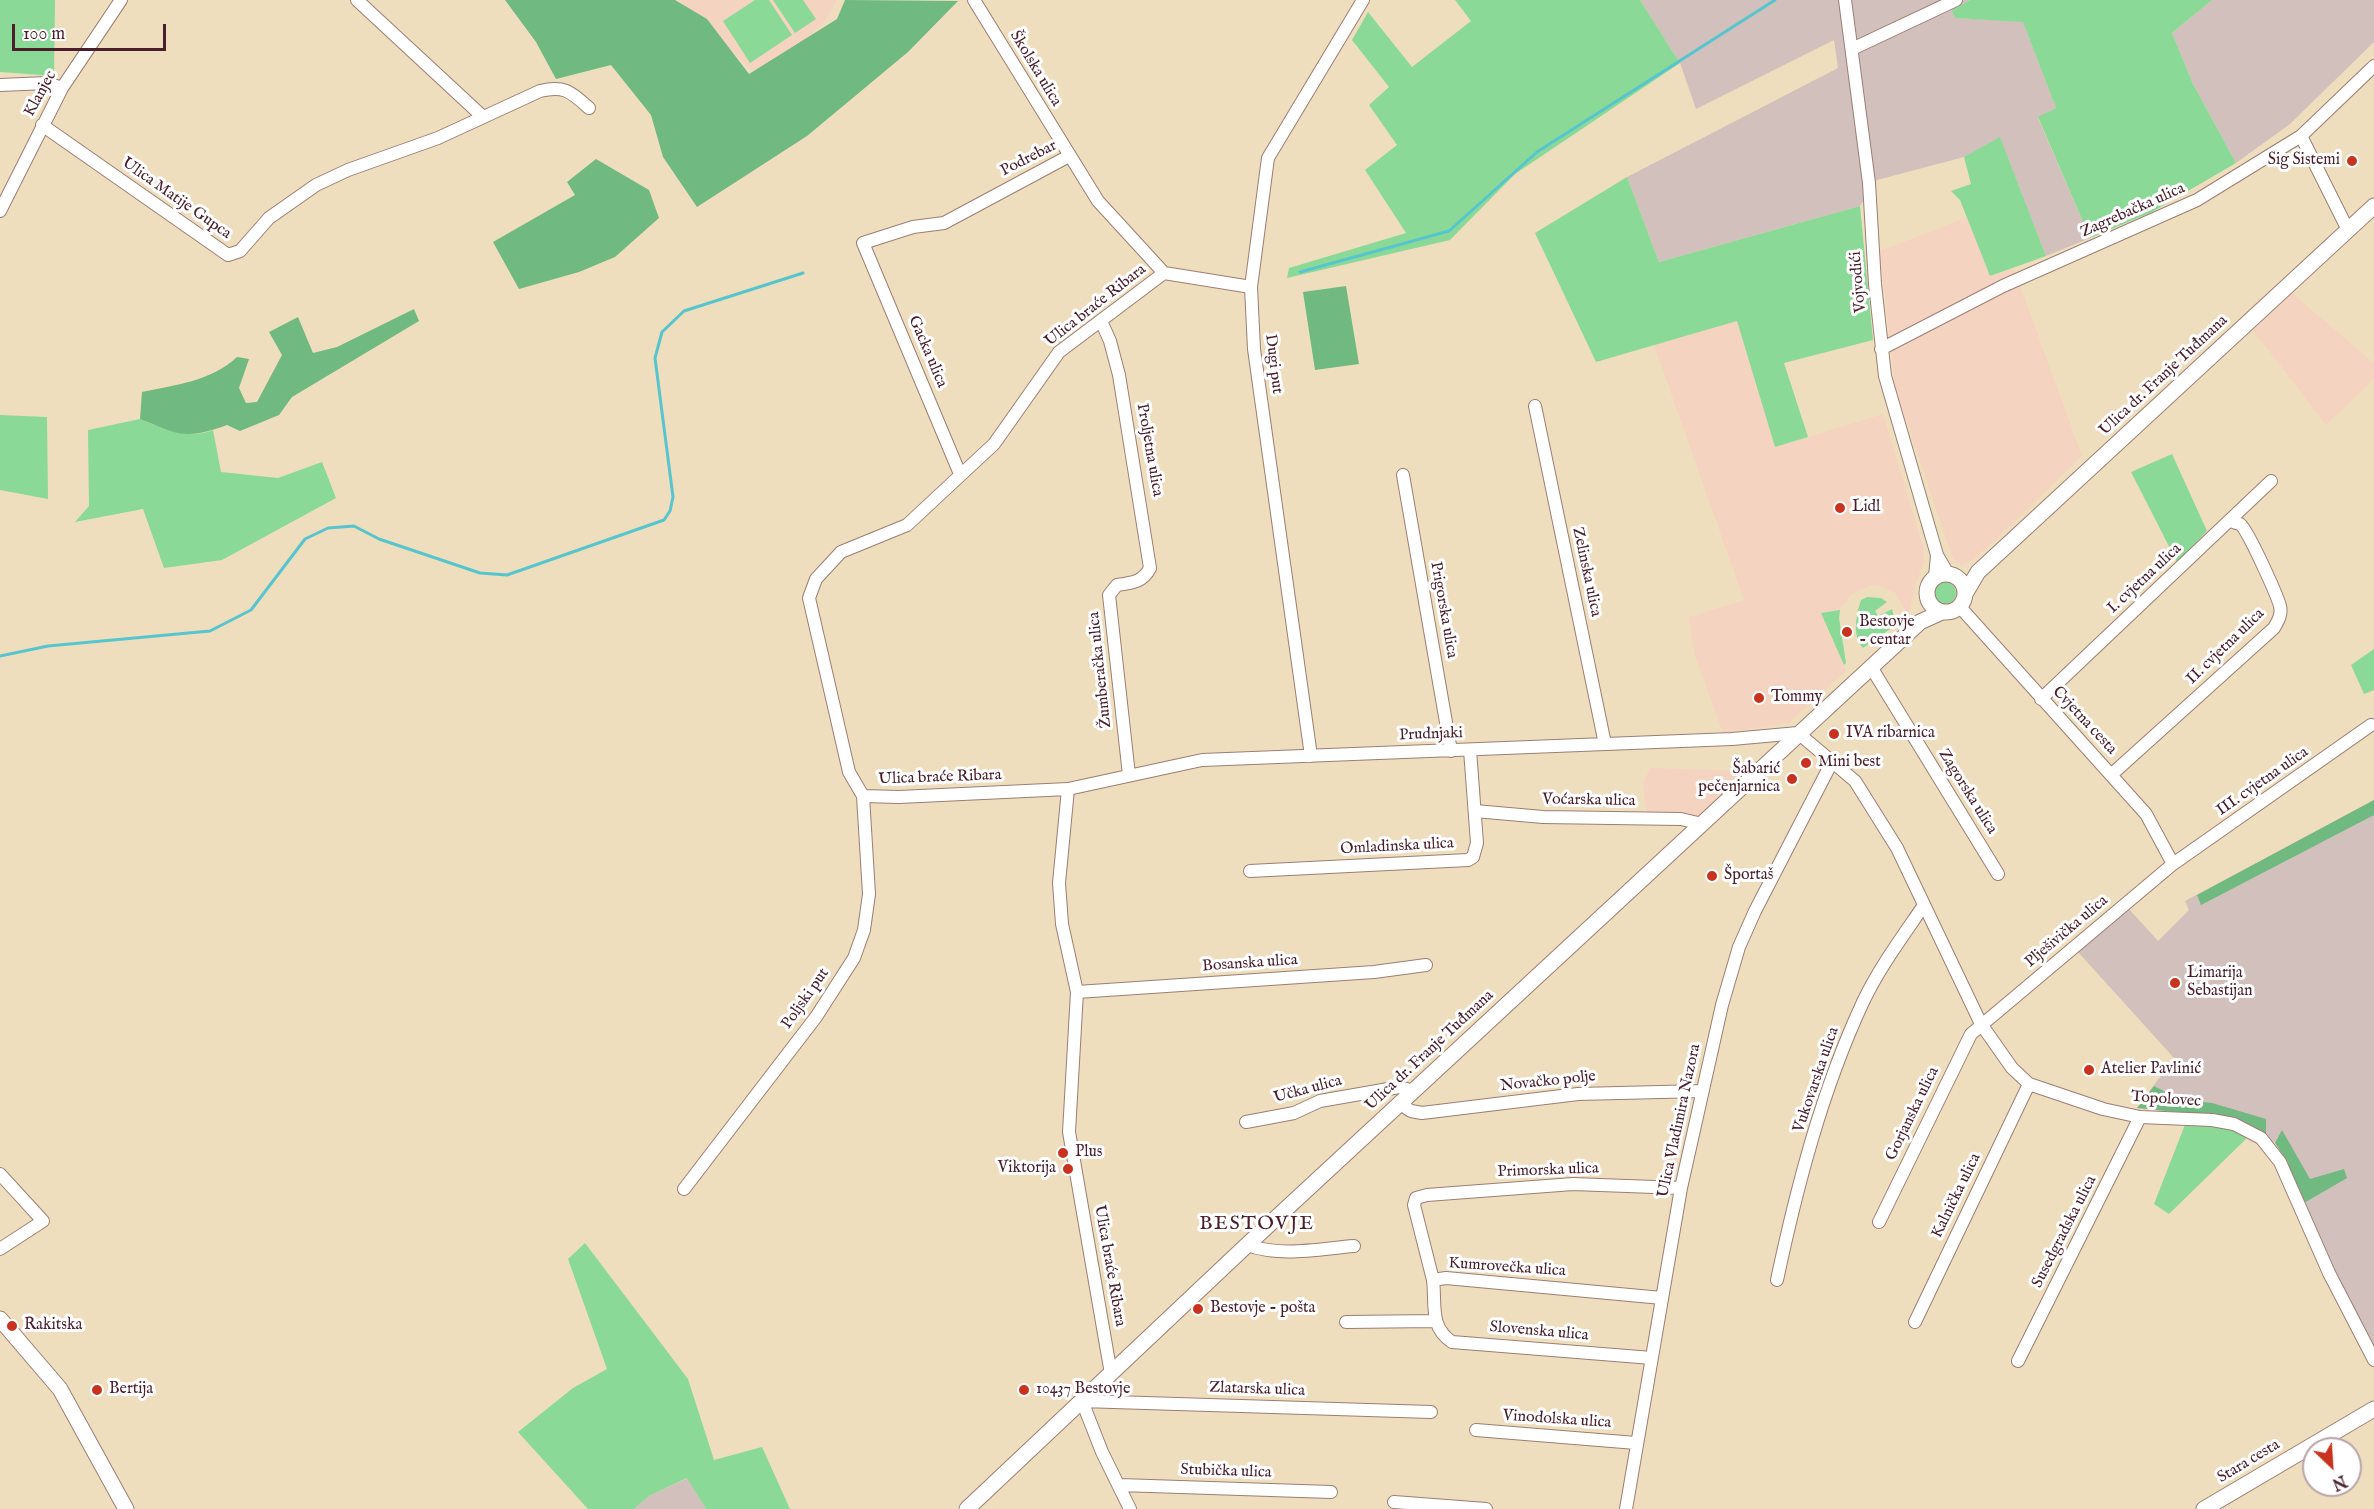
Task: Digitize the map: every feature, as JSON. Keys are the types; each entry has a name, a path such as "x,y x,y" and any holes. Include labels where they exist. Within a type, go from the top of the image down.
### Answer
{"main road":[{"name":"Ulica dr. Franje Tuđmana","path":"1962,600 1978,572 2374,207"},
{"name":"Ulica dr. Franje Tuđmana","path":"1947,576 1978,572"},
{"path":"1920,622 1928,585 1947,576 1962,600 1948,613 1932,607 1926,597"},
{"name":"Ulica dr. Franje Tuđmana","path":"968,1509 1247,1245 1798,733 1920,622 1927,621 1942,612"},
{"path":"0,1319 60,1389 126,1509"},
{"name":"Stara cesta","path":"2204,1509 2374,1409"}],"street":[{"name":"Klanjec","path":"0,211 62,88 121,0"},
{"path":"357,0 482,116 540,91 555,87 569,91 589,108"},
{"name":"Školska ulica","path":"974,0 1068,156"},
{"name":"Dugi put","path":"1311,756 1254,349 1251,286 1268,158 1363,0"},
{"name":"Vojvodići","path":"1845,0 1869,183 1881,349 1891,402 1938,555 1947,576"},
{"path":"1852,49 1956,0"},
{"name":"Zagrebačka ulica","path":"1881,349 2003,286 2197,200 2301,136 2374,66"},
{"path":"0,85 47,83 62,88"},
{"name":"Ulica Matije Gupca","path":"42,125 228,255 240,251 269,218 316,185 348,170 438,138 482,116"},
{"path":"2301,136 2348,230"},
{"name":"Podrebar","path":"863,243 913,227 944,223 1068,156 1098,201 1164,273"},
{"name":"Gacka ulica","path":"863,243 960,474"},
{"name":"Ulica braće Ribara","path":"1111,1374 1069,1132 1077,992 1062,924 1059,883 1068,789 891,797 863,796 849,772 809,598 816,579 841,552 907,525 994,444 1059,352 1164,273 1251,286"},
{"name":"Proljetna ulica","path":"1101,321 1110,341 1119,375 1143,514 1150,568 1146,577 1137,582"},
{"name":"Zelinska ulica","path":"1536,406 1605,744"},
{"name":"Prigorska ulica","path":"1403,475 1451,751"},
{"name":"I. cvjetna ulica","path":"2041,699 2271,481"},
{"name":"II. cvjetna ulica","path":"2111,775 2274,628 2280,618 2280,606 2257,554 2240,524 2231,521"},
{"name":"Žumberačka ulica","path":"1129,775 1109,595 1117,585 1137,582"},
{"name":"Cvjetna cesta","path":"1962,600 2041,699 2146,814 2173,864"},
{"name":"Zagorska ulica","path":"1871,667 1998,874"},
{"name":"III. cvjetna ulica","path":"2173,864 2371,725"},
{"name":"Prudnjaki","path":"1068,789 1202,760 1732,739 1798,733"},
{"name":"Topolovec","path":"1798,733 1833,760 1855,781 1897,848 1981,1024 2012,1068 2029,1084 2070,1100 2140,1117 2185,1117 2235,1124 2261,1138 2272,1149 2329,1273 2374,1360"},
{"name":"Omladinska ulica","path":"1250,872 1468,860 1477,852 1470,750"},
{"name":"Ulica Vladimira Nazora","path":"1626,1509 1681,1188 1722,1005 1739,946 1833,760"},
{"name":"Poljski put","path":"684,1189 816,1017 854,958 864,930 869,894 863,796"},
{"name":"Voćarska ulica","path":"1475,811 1543,817 1681,819 1702,824"},
{"name":"Plješivička ulica","path":"1981,1024 2173,864"},
{"name":"Vukovarska ulica","path":"1777,1280 1794,1200 1839,1058 1864,1000 1924,905"},
{"name":"Bosanska ulica","path":"1077,992 1374,972 1426,965"},
{"name":"Gorjanska ulica","path":"1880,1222 1971,1034 1981,1024"},
{"name":"Kalnička ulica","path":"1915,1322 2029,1084"},
{"name":"Učka ulica","path":"1246,1122 1294,1113 1320,1101 1399,1087 1414,1091"},
{"name":"Novačko polje","path":"1400,1104 1411,1111 1422,1113 1578,1094 1702,1091"},
{"name":"Susedgradska ulica","path":"2018,1362 2140,1117"},
{"path":"0,1173 43,1221 0,1249"},
{"name":"Primorska ulica","path":"1416,1198 1427,1195 1573,1184 1681,1188"},
{"name":"Kumrovečka ulica","path":"1416,1198 1414,1205 1433,1280 1446,1278 1662,1298"},
{"path":"1247,1245 1264,1251 1288,1252 1354,1246"},
{"path":"1346,1322 1434,1321 1433,1280"},
{"name":"Slovenska ulica","path":"1434,1321 1444,1337 1452,1342 1652,1358"},
{"path":"1082,1401 1102,1452 1130,1509"},
{"name":"Zlatarska ulica","path":"1082,1401 1431,1412"},
{"name":"Vinodolska ulica","path":"1476,1430 1636,1443"},
{"name":"Stubička ulica","path":"1120,1485 1331,1492"},
{"path":"1394,1502 1486,1509"}],"shaded area":[{"path":"679,0 837,0 826,20 764,82"},
{"path":"1640,0 1970,0 1953,10 1955,18 2023,21 2056,108 2038,118 2090,238 2046,256 2000,138 1964,157 1877,180 1860,206 1659,262 1627,177 1838,68 1834,40 1696,109 1680,63"},
{"path":"2212,0 2374,0 2374,42 2290,124 2236,163 2193,84 2172,33"},
{"path":"1968,217 1990,276 2014,269 2082,456 2003,533 1974,559 1962,565 1957,564 1951,553 1895,387 1880,251"},
{"path":"2292,293 2374,363 2374,379 2326,425 2252,329"},
{"path":"1737,321 1775,447 1883,414 1923,546 1924,562 1910,610 1906,612 1895,593 1879,585 1870,586 1850,595 1840,610 1821,613 1846,671 1789,723 1723,733 1694,653 1689,617 1744,600 1654,345"},
{"path":"1650,768 1751,771 1702,816 1647,814 1643,783"},
{"name":"Limarija Sebastijan","path":"2374,800 2374,1345 2334,1269 2287,1161 2275,1143 2252,1125 2235,1118 2137,1108 2174,1058 2078,952 2129,909 2158,941 2189,910 2185,901"},
{"path":"688,1478 706,1509 634,1509 649,1496"}],"green space":[{"path":"0,0 55,0 54,76 0,72"},
{"path":"505,0 675,0 707,19 749,74 837,19 845,0 958,1 908,52 807,136 697,207 663,157 651,115 611,65 556,79 536,42"},
{"path":"755,0 769,0 792,35 750,63 723,21"},
{"path":"773,0 803,0 816,19 795,33"},
{"path":"1455,0 1640,0 1680,63 1515,174 1450,240 1287,278 1289,268 1406,233 1365,170 1397,145 1369,105 1389,87 1352,40 1368,12 1412,67 1471,21"},
{"path":"1970,0 2212,0 2172,33 2193,84 2236,163 2152,212 2090,238 2038,117 2056,108 2023,22 1955,18 1952,10"},
{"path":"2000,137 2046,256 1990,276 1960,200 1951,191 1971,184 1964,157"},
{"path":"596,159 649,190 659,218 615,257 579,272 519,289 493,242 575,195 567,182"},
{"path":"1627,177 1659,262 1860,206 1873,340 1784,363 1808,437 1775,447 1737,321 1596,362 1535,233"},
{"path":"1346,286 1359,364 1315,370 1303,292"},
{"path":"414,309 419,321 292,397 279,415 240,431 227,425 202,433 183,434 140,419 142,392 205,377 237,357 249,359 239,388 246,403 257,402 282,355 269,332 298,317 313,353 337,347"},
{"path":"0,415 47,417 48,499 0,490"},
{"path":"140,419 167,430 185,434 213,430 221,472 278,478 322,462 336,498 222,560 164,568 143,509 75,522 89,506 88,430"},
{"path":"2172,454 2207,531 2177,562 2131,472"},
{"path":"1945,582 1953,585 1956,593 1953,601 1945,604 1937,601 1934,593 1937,585"},
{"path":"1867,597 1881,598 1887,602 1875,611 1878,616 1892,609 1895,622 1890,629 1863,648 1857,638 1856,625 1861,600"},
{"path":"1840,610 1839,618 1846,663 1844,665 1821,613"},
{"path":"2374,649 2374,690 2364,694 2351,665"},
{"path":"2374,800 2374,815 2201,905 2197,895"},
{"path":"2154,1086 2181,1100 2212,1103 2266,1119 2266,1135 2235,1118 2137,1108"},
{"path":"2186,1122 2233,1129 2248,1137 2169,1214 2154,1204"},
{"path":"2282,1130 2310,1179 2344,1169 2347,1178 2304,1203 2287,1161 2275,1143"},
{"path":"585,1243 688,1379 714,1460 762,1447 790,1509 706,1509 687,1478 649,1496 634,1509 588,1509 518,1432 573,1388 607,1369 568,1259"}],"waterway":[{"path":"1300,272 1449,231 1537,152 1775,0"},
{"path":"0,656 48,646 210,631 251,610 305,539 328,528 354,526 379,539 480,573 507,575 664,520 670,511 673,497 655,358 662,332 684,311 803,273"}],"place":[{"name":"Sig Sistemi","path":"2352,161"},
{"name":"Lidl","path":"1840,508"},
{"name":"Bestovje - centar","path":"1847,632"},
{"name":"Tommy","path":"1759,698"},
{"name":"IVA ribarnica","path":"1834,734"},
{"name":"Mini best","path":"1806,763"},
{"name":"Šabarić pečenjarnica","path":"1792,779"},
{"name":"Športaš","path":"1712,876"},
{"name":"Limarija Sebastijan","path":"2175,983"},
{"name":"Atelier Pavlinić","path":"2089,1070"},
{"name":"Plus","path":"1063,1153"},
{"name":"Viktorija","path":"1068,1169"},
{"name":"Bestovje - pošta","path":"1198,1309"},
{"name":"Rakitska","path":"12,1326"},
{"name":"Bertija","path":"97,1390"},
{"name":"10437 Bestovje","path":"1024,1390"}],"district":[{"name":"BESTOVJE","path":"1257,1225"}]}
